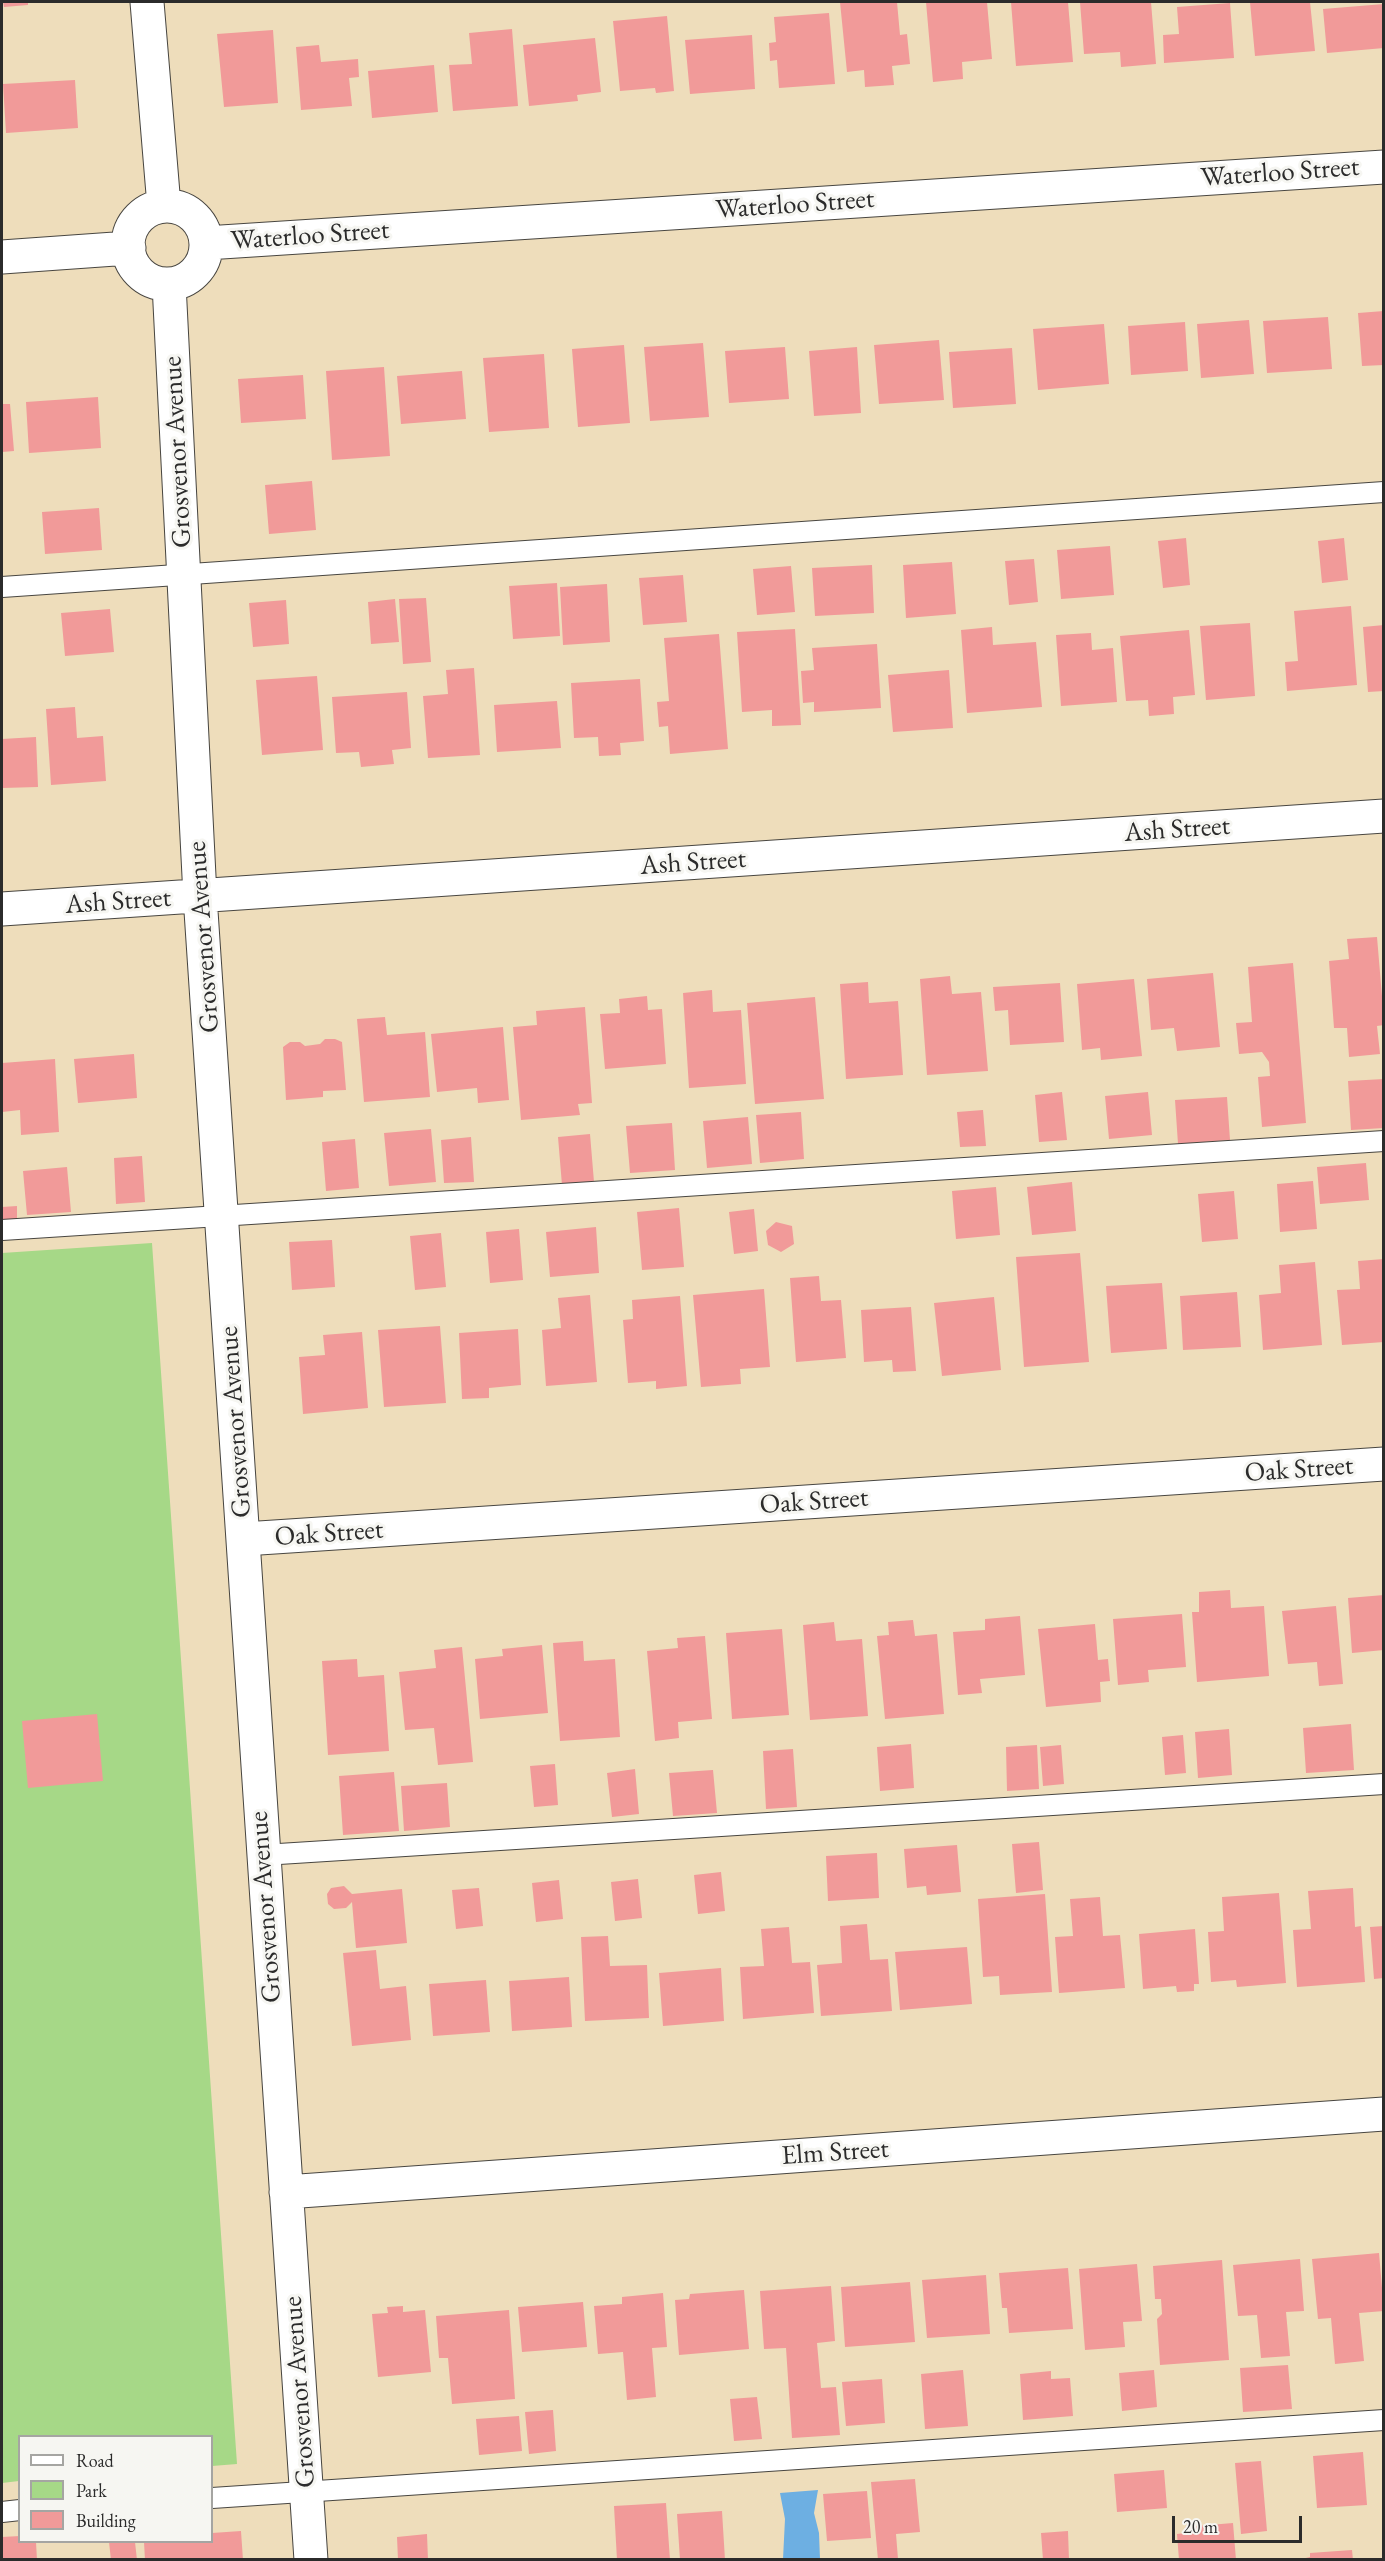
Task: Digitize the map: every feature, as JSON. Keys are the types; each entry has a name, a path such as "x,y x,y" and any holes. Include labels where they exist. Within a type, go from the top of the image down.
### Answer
{"street":[{"path":"147,2 164,206"},
{"name":"Waterloo Street","path":"206,243 1383,167"},
{"path":"164,206 176,207 188,212 197,220 206,243 200,266 192,275 169,284 146,278 137,270 131,260 129,236 141,216 152,209 164,206"},
{"path":"2,257 129,248"},
{"name":"Grosvenor Avenue","path":"169,284 200,896 244,1539 262,1855 311,2559"},
{"name":"Ash Street","path":"2,909 1383,816"},
{"name":"Oak Street","path":"244,1539 1383,1464"},
{"name":"Elm Street","path":"286,2192 1383,2114"}],"lane":[{"path":"2,587 1383,492"},
{"path":"2,1230 1383,1140"},
{"path":"262,1855 1383,1784"},
{"path":"213,2498 1383,2420"},
{"path":"2,2512 18,2511"}],"green space":[{"path":"152,1243 237,2464 213,2466 213,2435 18,2435 18,2481 2,2483 2,1253"}],"water":[{"path":"818,2490 814,2513 819,2533 820,2559 783,2559 785,2519 780,2493"}],"building":[{"path":"3,2 28,2 28,5 4,7"},
{"path":"840,2 897,2 900,35 907,34 910,64 892,66 894,85 865,87 864,70 847,72"},
{"path":"926,2 987,2 992,59 962,62 963,79 933,82"},
{"path":"1011,2 1068,2 1073,62 1016,66"},
{"path":"1080,2 1151,2 1156,64 1121,67 1120,52 1084,54"},
{"path":"1250,2 1310,2 1315,51 1255,56"},
{"path":"1230,3 1234,58 1164,63 1163,35 1179,34 1177,7"},
{"path":"1384,4 1384,48 1327,53 1323,9"},
{"path":"829,13 835,84 779,88 777,60 770,61 769,43 776,42 774,17"},
{"path":"667,16 674,91 656,93 655,88 620,91 613,21"},
{"path":"512,29 518,106 453,111 449,65 472,64 469,33"},
{"path":"273,30 278,103 224,107 217,34"},
{"path":"752,35 755,89 690,94 685,40"},
{"path":"595,38 601,92 577,95 578,101 529,106 523,45"},
{"path":"319,45 321,62 358,59 359,77 349,78 352,106 301,110 296,47"},
{"path":"434,65 438,112 372,118 368,71"},
{"path":"75,80 78,128 6,133 3,84"},
{"path":"1384,311 1384,365 1362,366 1358,313"},
{"path":"1328,317 1332,369 1267,373 1263,321"},
{"path":"1249,320 1254,374 1201,378 1197,324"},
{"path":"1185,322 1188,371 1131,375 1128,326"},
{"path":"1104,324 1109,384 1038,390 1033,329"},
{"path":"939,340 944,400 879,404 874,345"},
{"path":"703,343 709,417 650,421 644,347"},
{"path":"624,345 630,423 578,427 572,349"},
{"path":"785,347 789,399 729,403 725,351"},
{"path":"857,347 861,413 814,416 809,351"},
{"path":"1012,348 1016,404 953,408 949,352"},
{"path":"544,354 549,428 489,432 483,358"},
{"path":"384,367 390,456 332,460 326,371"},
{"path":"462,371 466,419 401,424 397,376"},
{"path":"303,375 306,419 241,423 238,379"},
{"path":"98,397 101,448 29,453 26,402"},
{"path":"2,404 10,404 14,451 2,452"},
{"path":"312,481 316,530 269,534 265,485"},
{"path":"99,508 102,550 45,554 42,512"},
{"path":"1186,538 1190,585 1163,588 1158,541"},
{"path":"1344,538 1348,580 1322,583 1318,541"},
{"path":"1110,546 1114,595 1061,599 1057,550"},
{"path":"1034,559 1038,602 1009,605 1005,561"},
{"path":"952,562 956,614 906,618 903,565"},
{"path":"872,565 874,613 815,616 812,568"},
{"path":"791,566 795,612 757,615 753,569"},
{"path":"683,575 687,622 643,625 639,578"},
{"path":"557,583 560,636 513,639 509,586"},
{"path":"607,584 610,642 563,645 560,587"},
{"path":"426,598 431,662 403,664 399,599"},
{"path":"395,599 399,642 371,644 368,602"},
{"path":"286,600 289,644 253,647 249,603"},
{"path":"1351,606 1357,685 1287,691 1285,662 1298,661 1294,611"},
{"path":"110,609 114,652 65,656 61,613"},
{"path":"1250,623 1255,696 1206,700 1200,626"},
{"path":"1384,625 1384,691 1368,692 1363,627"},
{"path":"992,627 993,645 1036,642 1042,707 967,713 961,630"},
{"path":"795,629 801,725 772,726 772,710 742,712 737,632"},
{"path":"1189,630 1195,695 1173,697 1174,714 1149,716 1148,700 1126,701 1120,636"},
{"path":"1091,633 1092,650 1113,648 1117,702 1061,706 1056,635"},
{"path":"719,634 728,749 670,754 668,726 659,727 657,702 669,701 664,638"},
{"path":"877,644 881,708 814,712 814,702 803,703 801,671 814,670 812,648"},
{"path":"474,668 480,755 428,758 423,696 448,694 446,670"},
{"path":"949,670 953,728 893,732 888,675"},
{"path":"317,676 323,750 262,755 256,680"},
{"path":"640,679 644,741 620,743 621,755 599,756 598,737 574,738 571,683"},
{"path":"407,692 411,748 392,750 394,764 361,767 359,752 336,753 332,697"},
{"path":"557,701 561,748 497,752 494,705"},
{"path":"75,707 77,738 103,736 106,781 51,785 46,709"},
{"path":"36,737 38,787 2,788 2,739"},
{"path":"1377,937 1384,1020 1384,1025 1377,1026 1380,1054 1349,1057 1347,1028 1334,1028 1329,961 1349,959 1347,939"},
{"path":"1293,963 1306,1123 1262,1127 1258,1077 1270,1076 1269,1062 1262,1052 1239,1054 1236,1023 1252,1022 1248,967"},
{"path":"1213,973 1220,1047 1177,1051 1174,1028 1151,1030 1147,979"},
{"path":"950,976 952,994 981,992 988,1071 927,1075 920,979"},
{"path":"1134,979 1142,1056 1101,1060 1100,1048 1082,1050 1077,984"},
{"path":"868,982 869,1003 898,1001 903,1075 846,1079 840,984"},
{"path":"1060,983 1064,1042 1010,1045 1008,1010 995,1011 993,987"},
{"path":"712,990 713,1012 741,1010 746,1084 689,1088 683,993"},
{"path":"647,996 648,1010 662,1009 666,1064 605,1069 600,1014 620,1013 619,999"},
{"path":"815,997 824,1099 755,1104 747,1003"},
{"path":"585,1007 592,1103 578,1104 580,1115 521,1120 513,1027 537,1025 536,1011"},
{"path":"385,1017 387,1035 425,1032 430,1097 364,1102 357,1019"},
{"path":"503,1027 509,1100 478,1103 477,1088 437,1092 431,1034"},
{"path":"325,1039 342,1042 346,1090 323,1091 323,1097 286,1100 283,1047 290,1042 300,1042 305,1046 320,1044"},
{"path":"134,1054 137,1098 78,1103 74,1059"},
{"path":"55,1059 59,1132 21,1135 20,1110 2,1112 2,1063"},
{"path":"1384,1079 1384,1128 1351,1130 1348,1081"},
{"path":"1062,1092 1067,1140 1039,1142 1035,1095"},
{"path":"1148,1092 1152,1135 1109,1139 1105,1096"},
{"path":"1227,1097 1230,1140 1178,1144 1175,1100"},
{"path":"983,1110 986,1146 960,1147 957,1112"},
{"path":"801,1112 804,1159 760,1163 756,1115"},
{"path":"748,1117 752,1164 707,1168 703,1121"},
{"path":"672,1123 675,1170 630,1173 626,1126"},
{"path":"431,1129 436,1182 389,1186 384,1133"},
{"path":"590,1134 594,1182 562,1185 558,1137"},
{"path":"471,1137 474,1182 444,1183 441,1140"},
{"path":"355,1139 359,1188 326,1191 322,1142"},
{"path":"142,1156 145,1202 116,1204 114,1158"},
{"path":"1366,1163 1369,1200 1320,1204 1317,1167"},
{"path":"67,1167 71,1212 27,1215 23,1171"},
{"path":"1313,1181 1317,1229 1280,1232 1277,1184"},
{"path":"1072,1182 1076,1231 1032,1235 1027,1187"},
{"path":"996,1187 1000,1235 956,1239 952,1191"},
{"path":"1234,1191 1238,1239 1202,1242 1198,1194"},
{"path":"17,1206 17,1219 2,1220 2,1207"},
{"path":"679,1208 684,1267 642,1270 637,1212"},
{"path":"754,1209 758,1251 734,1254 729,1212"},
{"path":"776,1222 792,1226 794,1244 781,1252 768,1245 766,1231"},
{"path":"596,1227 599,1273 550,1277 546,1232"},
{"path":"519,1229 523,1280 490,1283 486,1232"},
{"path":"441,1233 446,1287 415,1290 410,1236"},
{"path":"332,1240 335,1287 292,1290 289,1242"},
{"path":"1080,1253 1089,1362 1024,1367 1016,1257"},
{"path":"1384,1259 1384,1342 1342,1345 1337,1290 1360,1289 1358,1261"},
{"path":"1315,1262 1322,1345 1263,1350 1259,1295 1281,1293 1279,1265"},
{"path":"819,1276 821,1301 841,1300 846,1358 796,1362 790,1278"},
{"path":"1162,1283 1167,1349 1111,1353 1106,1286"},
{"path":"764,1289 770,1367 740,1369 741,1384 701,1387 693,1295"},
{"path":"1237,1292 1241,1347 1183,1350 1180,1296"},
{"path":"590,1295 597,1382 546,1386 542,1330 561,1328 558,1298"},
{"path":"680,1296 687,1386 656,1389 656,1381 628,1383 623,1320 633,1319 632,1300"},
{"path":"994,1297 1001,1370 942,1376 934,1303"},
{"path":"911,1307 916,1371 893,1372 892,1360 864,1362 861,1310"},
{"path":"440,1326 446,1403 384,1407 378,1330"},
{"path":"518,1329 521,1385 489,1388 489,1398 462,1399 459,1333"},
{"path":"362,1332 368,1408 303,1414 299,1357 325,1355 323,1335"},
{"path":"1230,1590 1231,1608 1264,1606 1269,1676 1197,1682 1192,1612 1199,1612 1199,1592"},
{"path":"1384,1595 1384,1650 1352,1653 1348,1598"},
{"path":"1336,1606 1343,1684 1319,1686 1317,1662 1288,1664 1282,1611"},
{"path":"1182,1614 1186,1667 1148,1670 1149,1682 1118,1685 1113,1619"},
{"path":"1020,1616 1025,1675 980,1679 982,1693 958,1695 953,1632 985,1630 985,1619"},
{"path":"913,1620 915,1636 937,1634 944,1714 885,1719 877,1636 889,1635 888,1622"},
{"path":"834,1622 836,1641 862,1639 868,1716 810,1720 803,1625"},
{"path":"1095,1624 1098,1660 1108,1659 1110,1681 1100,1682 1101,1702 1046,1707 1038,1629"},
{"path":"782,1629 789,1715 732,1719 726,1633"},
{"path":"705,1636 712,1719 678,1722 679,1738 655,1741 647,1651 678,1648 677,1638"},
{"path":"583,1641 584,1661 615,1659 620,1737 560,1741 553,1643"},
{"path":"542,1645 548,1713 480,1719 475,1659 503,1656 502,1649"},
{"path":"462,1647 473,1762 438,1765 434,1728 405,1730 399,1672 436,1668 434,1650"},
{"path":"357,1659 358,1677 384,1675 389,1751 328,1755 322,1661"},
{"path":"97,1714 103,1781 28,1788 22,1721"},
{"path":"1351,1724 1354,1770 1306,1773 1303,1728"},
{"path":"1229,1729 1232,1775 1198,1778 1195,1732"},
{"path":"1183,1735 1186,1773 1165,1775 1162,1737"},
{"path":"911,1744 914,1788 880,1791 877,1747"},
{"path":"1037,1745 1039,1789 1007,1791 1006,1747"},
{"path":"1061,1745 1064,1784 1043,1786 1040,1747"},
{"path":"793,1749 797,1807 766,1809 763,1751"},
{"path":"555,1764 558,1805 534,1807 530,1766"},
{"path":"635,1769 639,1814 612,1817 607,1773"},
{"path":"713,1770 717,1813 673,1816 669,1773"},
{"path":"394,1772 399,1831 343,1835 339,1776"},
{"path":"447,1783 450,1827 404,1831 401,1786"},
{"path":"1039,1842 1043,1890 1016,1893 1012,1844"},
{"path":"957,1845 961,1892 927,1895 926,1886 907,1888 904,1849"},
{"path":"877,1853 879,1898 828,1901 826,1856"},
{"path":"721,1872 725,1911 698,1914 694,1875"},
{"path":"638,1879 642,1918 615,1921 611,1882"},
{"path":"559,1880 563,1919 536,1922 532,1883"},
{"path":"344,1886 352,1894 402,1889 407,1943 356,1948 352,1902 346,1908 334,1909 328,1904 327,1894 331,1888"},
{"path":"479,1888 483,1926 456,1929 452,1890"},
{"path":"1353,1888 1355,1927 1361,1926 1365,1982 1297,1987 1293,1930 1311,1929 1308,1891"},
{"path":"1279,1893 1286,1983 1237,1987 1236,1980 1211,1982 1208,1932 1224,1931 1222,1897"},
{"path":"1045,1894 1052,1992 1000,1995 999,1976 983,1977 978,1899"},
{"path":"1100,1897 1103,1936 1120,1935 1125,1988 1059,1993 1055,1937 1073,1936 1070,1899"},
{"path":"867,1924 870,1960 888,1959 892,2011 821,2016 817,1965 842,1963 840,1926"},
{"path":"1384,1926 1384,1978 1374,1979 1370,1927"},
{"path":"789,1927 792,1963 810,1962 814,2013 743,2019 740,1967 764,1966 761,1929"},
{"path":"1195,1929 1199,1984 1194,1984 1194,1991 1177,1992 1176,1986 1143,1989 1139,1934"},
{"path":"608,1936 610,1966 647,1965 649,2018 585,2021 581,1937"},
{"path":"967,1947 972,2004 900,2010 895,1952"},
{"path":"376,1950 380,1989 406,1986 411,2040 352,2046 343,1953"},
{"path":"721,1968 724,2021 663,2026 659,1973"},
{"path":"569,1977 572,2027 512,2031 509,1981"},
{"path":"486,1980 490,2032 433,2036 429,1984"},
{"path":"1379,2253 1384,2311 1359,2313 1364,2361 1335,2364 1331,2318 1318,2319 1312,2259"},
{"path":"1300,2259 1304,2311 1286,2312 1290,2356 1261,2358 1257,2315 1238,2316 1233,2265"},
{"path":"1222,2260 1229,2360 1160,2365 1157,2319 1162,2314 1161,2299 1155,2299 1153,2266"},
{"path":"1137,2264 1142,2321 1123,2322 1125,2347 1085,2350 1079,2269"},
{"path":"1068,2268 1073,2329 1009,2333 1007,2308 1002,2308 999,2273"},
{"path":"986,2275 990,2334 927,2338 922,2280"},
{"path":"910,2282 915,2342 845,2347 841,2287"},
{"path":"831,2286 835,2341 817,2343 821,2388 836,2387 840,2435 792,2438 786,2348 764,2349 760,2291"},
{"path":"744,2290 749,2349 679,2355 675,2300 689,2299 690,2294"},
{"path":"663,2293 667,2347 652,2348 656,2397 627,2400 623,2352 598,2354 594,2306 622,2304 622,2297"},
{"path":"583,2302 587,2347 522,2352 518,2307"},
{"path":"403,2306 403,2312 425,2310 431,2372 378,2377 372,2314 388,2313 387,2307"},
{"path":"509,2310 515,2399 452,2404 448,2358 439,2358 436,2316"},
{"path":"1288,2365 1292,2409 1243,2412 1240,2368"},
{"path":"963,2370 968,2426 925,2429 921,2374"},
{"path":"1154,2370 1157,2407 1122,2411 1119,2373"},
{"path":"1051,2371 1051,2379 1070,2378 1073,2416 1023,2420 1020,2374"},
{"path":"882,2379 885,2423 846,2426 842,2382"},
{"path":"757,2397 762,2439 734,2441 730,2399"},
{"path":"553,2410 556,2451 529,2454 525,2412"},
{"path":"519,2416 522,2451 479,2455 476,2419"},
{"path":"1363,2452 1367,2505 1317,2508 1313,2456"},
{"path":"1261,2461 1267,2531 1241,2534 1235,2463"},
{"path":"1164,2470 1167,2508 1117,2512 1114,2474"},
{"path":"915,2479 920,2532 896,2534 898,2559 878,2560 871,2482"},
{"path":"867,2491 871,2538 827,2541 823,2494"},
{"path":"666,2503 670,2560 617,2560 614,2506"},
{"path":"722,2511 725,2560 680,2560 677,2514"},
{"path":"1233,2523 1236,2560 1179,2560 1177,2534 1185,2533 1185,2527"},
{"path":"241,2531 243,2560 145,2560 144,2543 213,2543 213,2533"},
{"path":"1068,2531 1069,2560 1043,2560 1041,2533"},
{"path":"427,2534 428,2560 398,2560 397,2537"},
{"path":"18,2536 18,2543 36,2543 37,2560 2,2560 2,2537"},
{"path":"109,2543 135,2543 137,2560 111,2560"},
{"path":"1352,2550 1353,2560 1297,2560 1310,2557 1310,2553"}]}
